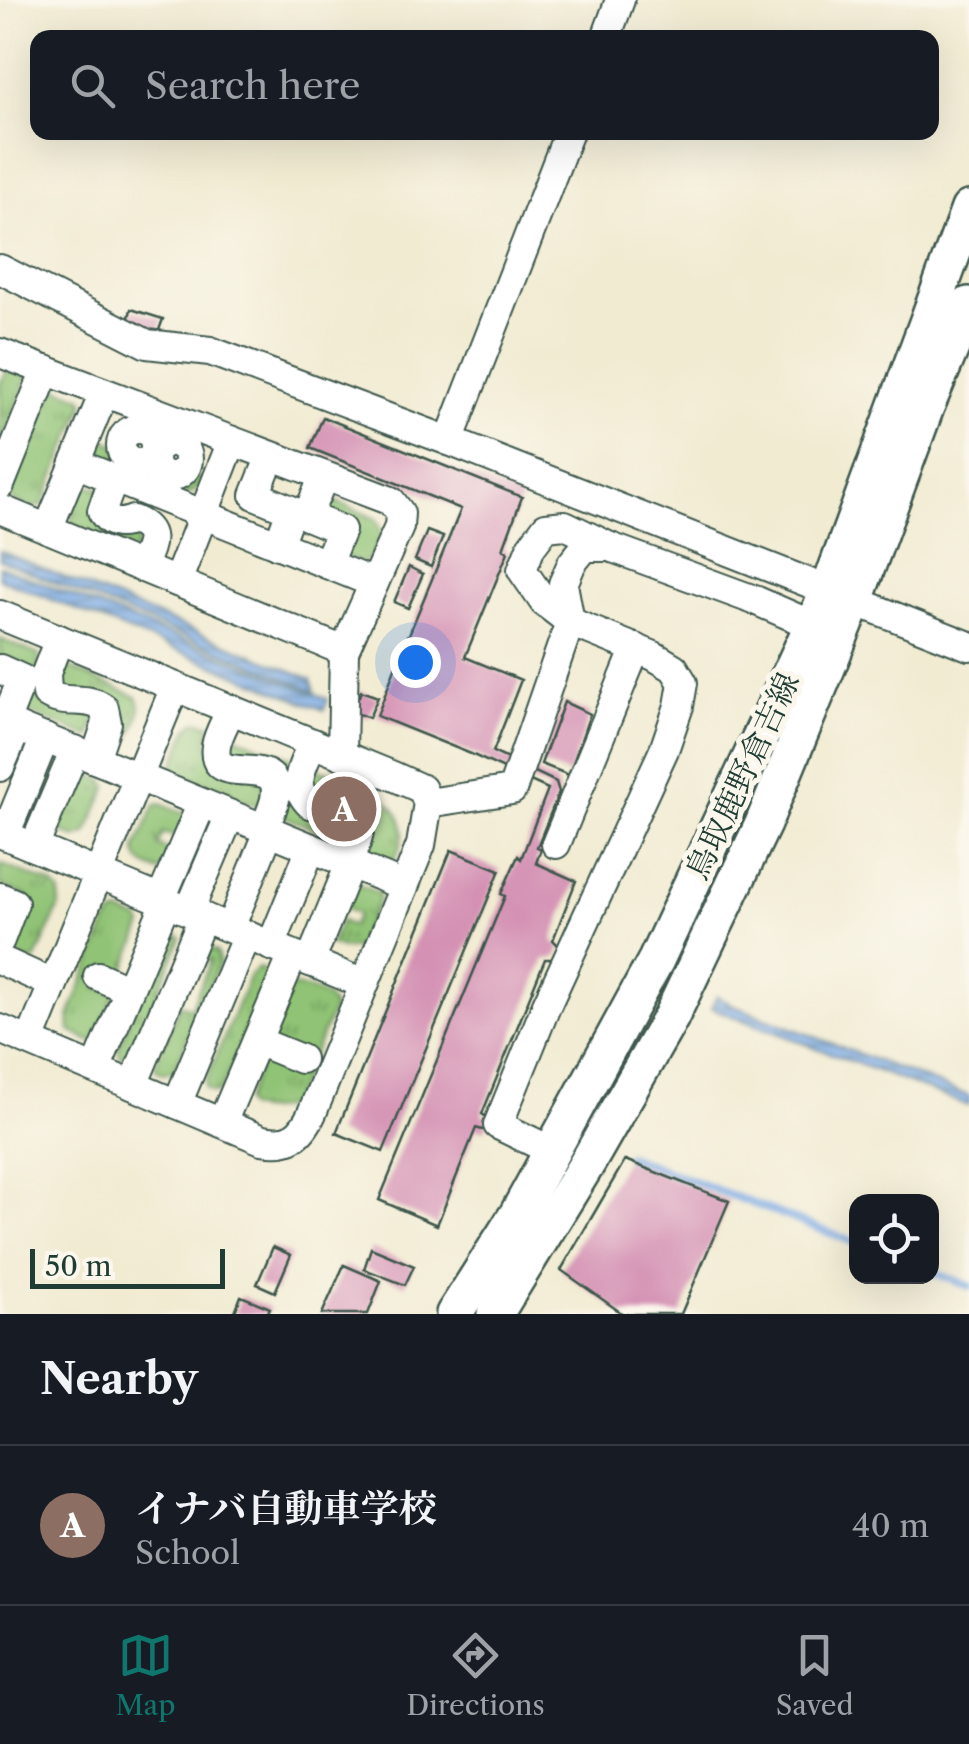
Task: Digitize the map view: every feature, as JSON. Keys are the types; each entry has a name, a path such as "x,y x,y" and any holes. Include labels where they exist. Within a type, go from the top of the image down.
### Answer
{"main road":[{"name":"鳥取鹿野倉吉線","path":"495,1314 671,1017 763,824 969,209"},
{"name":"鳥取鹿野倉吉線","path":"454,1314 517,1215 656,960 812,625 841,596 969,304"}],"street":[{"path":"609,30 620,0"},
{"path":"449,441 566,140"},
{"path":"0,269 146,344 210,351 969,646"},
{"path":"0,353 391,501 400,513 399,526 344,650 342,755"},
{"path":"0,485 46,370"},
{"path":"48,529 104,392"},
{"path":"90,427 122,440 122,452 133,463 148,460 155,453 155,465 162,474 174,476 187,466 218,478"},
{"path":"177,582 232,441"},
{"path":"271,456 255,495 292,510 278,545"},
{"path":"75,463 374,583"},
{"path":"324,476 308,516 341,530 327,564"},
{"path":"113,478 102,511 116,524 134,520 146,526 151,540 141,567"},
{"path":"0,509 344,650"},
{"path":"552,1151 498,1125 547,1004 664,750 680,706 683,683 674,668 570,622 544,602 522,570 531,547 546,528 565,525 610,547 812,625"},
{"path":"428,803 512,790 570,622 563,584 585,547 610,547"},
{"path":"0,615 422,789 428,803 421,844 305,1127 294,1137 279,1143 262,1140 0,1029"},
{"path":"34,847 85,754 107,724 104,708 90,701 60,700 47,694 46,672 58,639"},
{"path":"556,844 636,648"},
{"path":"0,670 22,679 7,723 0,768"},
{"path":"30,1042 175,686"},
{"path":"231,710 220,734 218,762 232,771 258,770 276,786 267,830 281,889"},
{"path":"7,723 404,886"},
{"path":"46,738 3,834 364,984"},
{"path":"312,742 300,773 300,792 310,804 344,806 358,815 360,833 350,864"},
{"path":"202,803 174,844 230,928 257,1041 222,1123"},
{"path":"230,815 281,889"},
{"path":"96,1070 129,990 230,928 281,889 311,848"},
{"path":"133,1085 230,928 281,889 350,864"},
{"path":"177,1104 230,928 281,889"},
{"path":"230,928 281,889"},
{"path":"0,897 14,903 0,940"},
{"path":"0,960 53,984"},
{"path":"98,976 129,990"},
{"path":"257,1041 301,1059"}],"green space":[{"path":"10,369 27,377 0,448 0,384"},
{"path":"55,387 81,397 84,406 42,506 31,508 12,500 10,493"},
{"path":"102,440 116,444 121,458 133,467 150,466 167,481 190,475 202,479 201,484 188,494 104,459 99,449"},
{"path":"86,485 102,489 99,501 137,525 138,552 71,521 75,503"},
{"path":"321,495 376,519 382,532 371,558 362,563 343,556 314,513"},
{"path":"0,639 39,655 37,683 97,717 90,737 22,710 0,663"},
{"path":"61,664 137,697 139,715 126,746 113,747 117,721 58,691"},
{"path":"195,722 211,725 207,744 265,782 260,807 175,771 173,766 188,729"},
{"path":"230,734 293,758 291,778 351,819 344,841 281,814 285,797 230,761"},
{"path":"316,768 366,788 395,809 402,822 403,839 395,858 388,860 366,851 369,837 312,795 312,771"},
{"path":"78,771 104,780 108,786 86,834 75,838 56,829"},
{"path":"155,805 188,815 177,837 163,833 158,845 171,851 160,872 140,861 136,848"},
{"path":"0,864 52,884 60,892 59,907 35,961 10,953 9,945 28,897 0,885"},
{"path":"357,884 378,893 379,899 358,947 345,949 330,944 341,921 352,926 358,914 345,908"},
{"path":"121,913 143,925 96,1040 90,1041 70,1031 69,1016 107,923 113,915"},
{"path":"171,933 181,938 130,1058 122,1058 119,1047 163,939"},
{"path":"204,949 217,952 219,963 175,1068 172,1072 157,1071 155,1066 180,1004 191,1008 211,960 198,955"},
{"path":"258,968 269,972 270,980 220,1092 214,1093 206,1089 205,1083 250,975"},
{"path":"295,986 324,996 333,1010 292,1102 271,1110 248,1108 245,1102 290,988"}],"water":[{"path":"0,551 311,679 315,691 0,560"},
{"path":"0,566 328,699 324,710 0,579"},
{"path":"717,996 969,1096 969,1106 711,1008"}],"building":[{"path":"131,309 163,319 158,333 128,322"},
{"path":"323,417 522,497 503,549 508,552 465,657 521,680 493,752 556,782 559,792 537,847 541,849 536,863 576,881 553,940 560,947 558,956 545,959 482,1114 488,1118 486,1129 476,1128 437,1225 379,1200 505,896 501,894 518,856 521,859 548,789 377,716 461,509 310,448"},
{"path":"427,531 443,537 431,567 415,560"},
{"path":"409,567 423,574 408,608 394,602"},
{"path":"361,691 378,697 369,718 353,712"},
{"path":"564,702 590,714 569,775 541,764"},
{"path":"451,850 500,870 383,1152 336,1133"},
{"path":"625,1160 729,1201 681,1314 623,1314 561,1270"},
{"path":"273,1247 291,1255 275,1292 257,1284"},
{"path":"371,1248 414,1266 405,1285 364,1269"},
{"path":"344,1265 381,1281 368,1314 322,1314"},
{"path":"241,1296 270,1308 267,1314 234,1314"}],"waterway":[{"path":"628,1156 849,1240"},
{"path":"939,1275 969,1286"}],"place":[{"name":"イナバ自動車学校","path":"344,809"}]}
